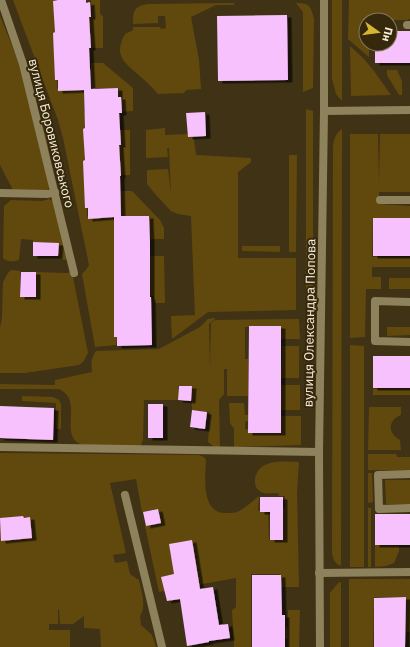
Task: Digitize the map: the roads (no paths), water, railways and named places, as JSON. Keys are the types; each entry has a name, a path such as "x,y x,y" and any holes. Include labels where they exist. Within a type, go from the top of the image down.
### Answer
{"street":[{"name":"вулиця Боровиковського","path":"1,0 23,64 74,273"},
{"name":"вулиця Олександра Попова","path":"320,647 319,452 324,111 324,0"},
{"path":"324,111 410,110"},
{"path":"0,193 48,194 55,192"},
{"path":"380,200 410,200"},
{"path":"410,302 375,301 375,342 410,342"},
{"path":"0,447 319,452"},
{"path":"410,474 378,475 379,509 410,508"},
{"path":"125,495 162,647"},
{"path":"319,574 410,572"}]}
